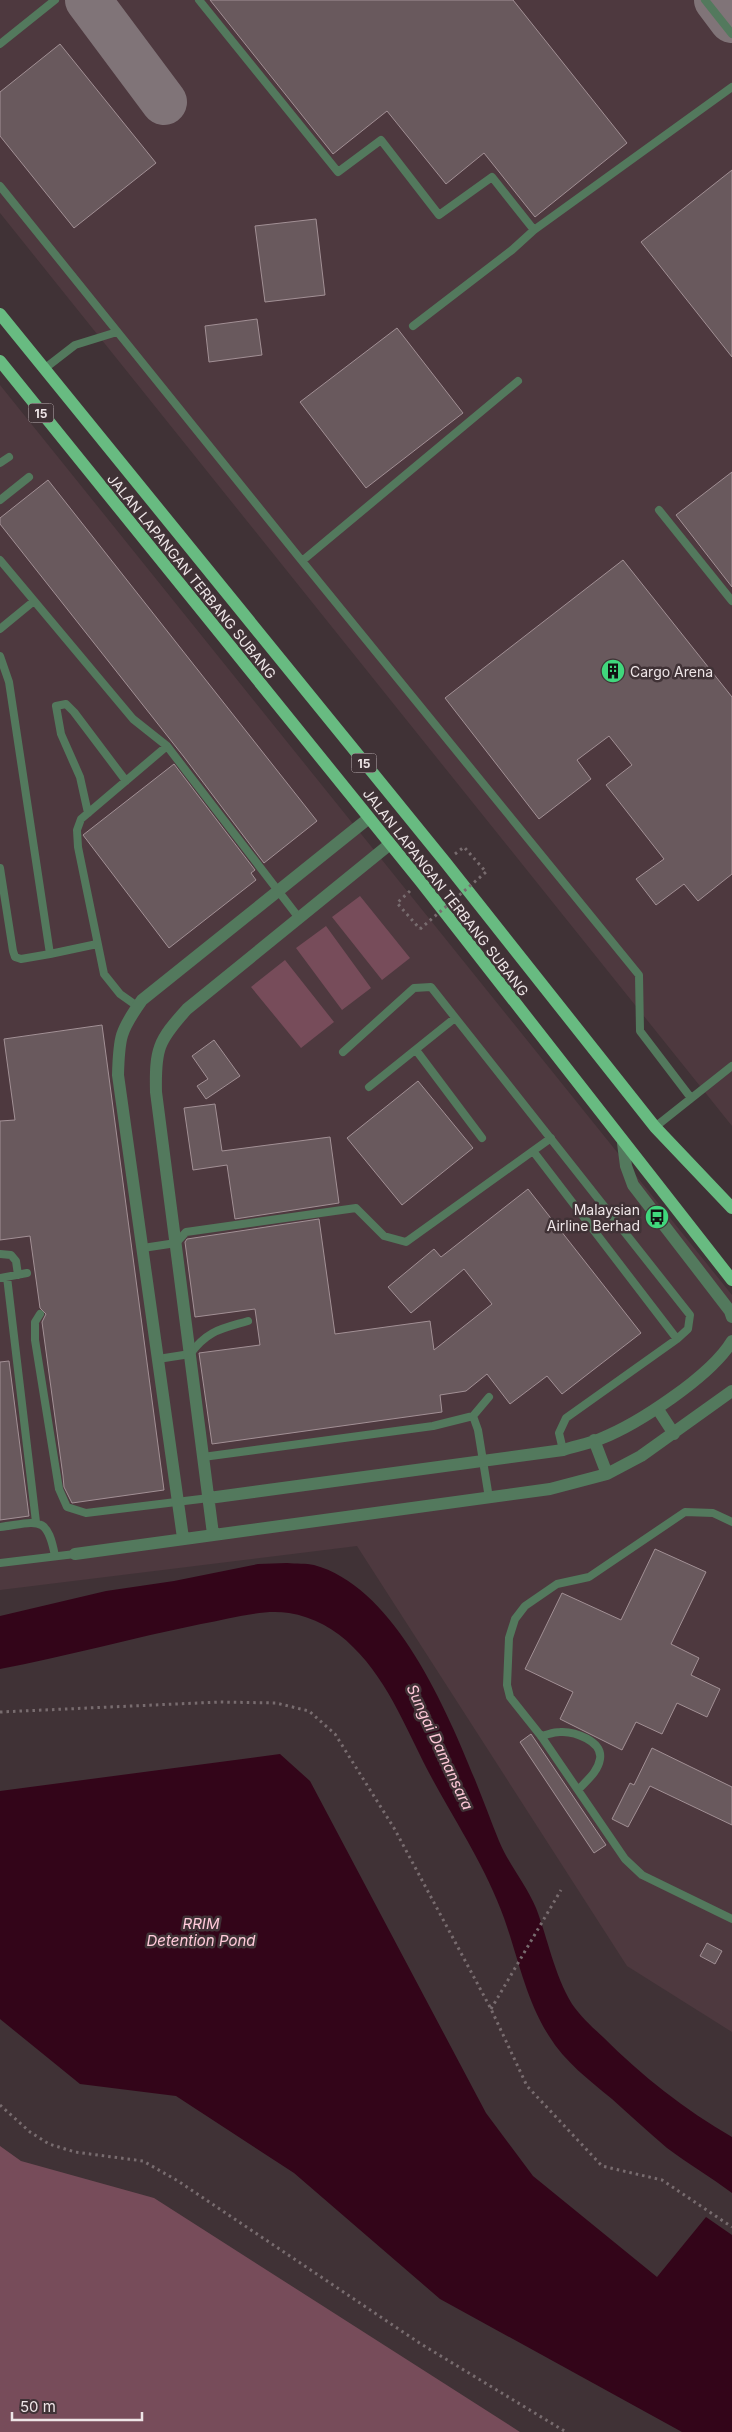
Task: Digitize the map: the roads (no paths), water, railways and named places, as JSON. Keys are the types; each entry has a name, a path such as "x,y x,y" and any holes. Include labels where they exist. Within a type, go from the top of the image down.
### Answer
{"main road":[{"name":"JALAN LAPANGAN TERBANG SUBANG","path":"0,314 452,871 655,1127 732,1208"},
{"name":"JALAN LAPANGAN TERBANG SUBANG","path":"0,361 390,844 732,1280"}],"street":[{"path":"183,1538 118,1075 119,1045 124,1025 142,1000 369,818"},
{"path":"213,1534 156,1092 155,1060 166,1032 187,1009 390,844"},
{"path":"623,1143 626,1166 633,1185 730,1311 732,1317"},
{"path":"209,1498 563,1450 594,1440 657,1408 714,1366 732,1341"},
{"path":"76,1554 550,1489 607,1474 642,1456 732,1390"},
{"path":"657,1408 674,1434"},
{"path":"594,1440 607,1474"}],"lane":[{"path":"0,44 55,0"},
{"path":"199,0 338,172 381,140 439,215 492,177 534,230"},
{"path":"705,0 732,34"},
{"path":"413,326 512,250 534,230 732,87"},
{"path":"0,186 639,975 640,1031 692,1098"},
{"path":"44,369 75,345 117,332"},
{"path":"302,561 518,381"},
{"path":"0,464 9,457"},
{"path":"0,500 29,477"},
{"path":"659,510 732,601"},
{"path":"0,560 134,719 167,746 299,918"},
{"path":"0,629 34,601"},
{"path":"0,656 9,682 50,954"},
{"path":"88,813 80,777 61,734 56,706 66,704 74,712 126,781"},
{"path":"137,1006 111,984 104,974 77,837 81,819 167,746"},
{"path":"0,868 12,951 15,957 21,959 97,944"},
{"path":"343,1052 414,988 431,987 690,1315 688,1329 677,1339 566,1418 559,1433 563,1450"},
{"path":"369,1087 455,1018"},
{"path":"416,1050 482,1138"},
{"path":"655,1127 732,1066"},
{"path":"143,1248 176,1243 186,1232 356,1208 384,1236 406,1242 551,1138"},
{"path":"533,1151 677,1339"},
{"path":"0,1254 11,1254 16,1261 18,1275"},
{"path":"27,1273 3,1277 36,1522"},
{"path":"40,1314 35,1322 35,1340 58,1490 67,1507 86,1513 209,1498"},
{"path":"158,1359 190,1354 211,1332 248,1321"},
{"path":"203,1457 433,1426 473,1416 489,1397"},
{"path":"473,1416 478,1430 489,1498"},
{"path":"732,1522 713,1514 685,1512 589,1577 557,1584 525,1606 515,1619 509,1638 507,1685 510,1698 541,1736 625,1859 642,1875 732,1919"},
{"path":"0,1527 36,1522 46,1526 51,1535 55,1556"},
{"path":"0,1563 76,1554"},
{"path":"541,1736 567,1732 590,1740 600,1750 600,1759 596,1771 578,1790"}],"water":[{"name":"Sungai Damansara","path":"287,1563 314,1565 348,1581 379,1607 406,1642 430,1682 451,1724 499,1841 536,1908 556,1969 572,2004 591,2026 649,2079 681,2104 732,2137 732,2193 667,2148 578,2070 555,2045 534,2008 504,1918 481,1865 434,1782 389,1694 366,1662 339,1635 307,1617 278,1612 256,1613 0,1669 0,1616 106,1591 174,1581 258,1564"},
{"name":"RRIM Detention Pond","path":"280,1754 310,1781 486,2113 533,2176 657,2277 706,2217 732,2235 732,2432 682,2432 440,2299 294,2173 176,2096 80,2084 0,2019 0,1791"}],"place":[{"name":"Cargo Arena","path":"613,671"},
{"name":"Malaysian Airline Berhad","path":"657,1217"}]}
